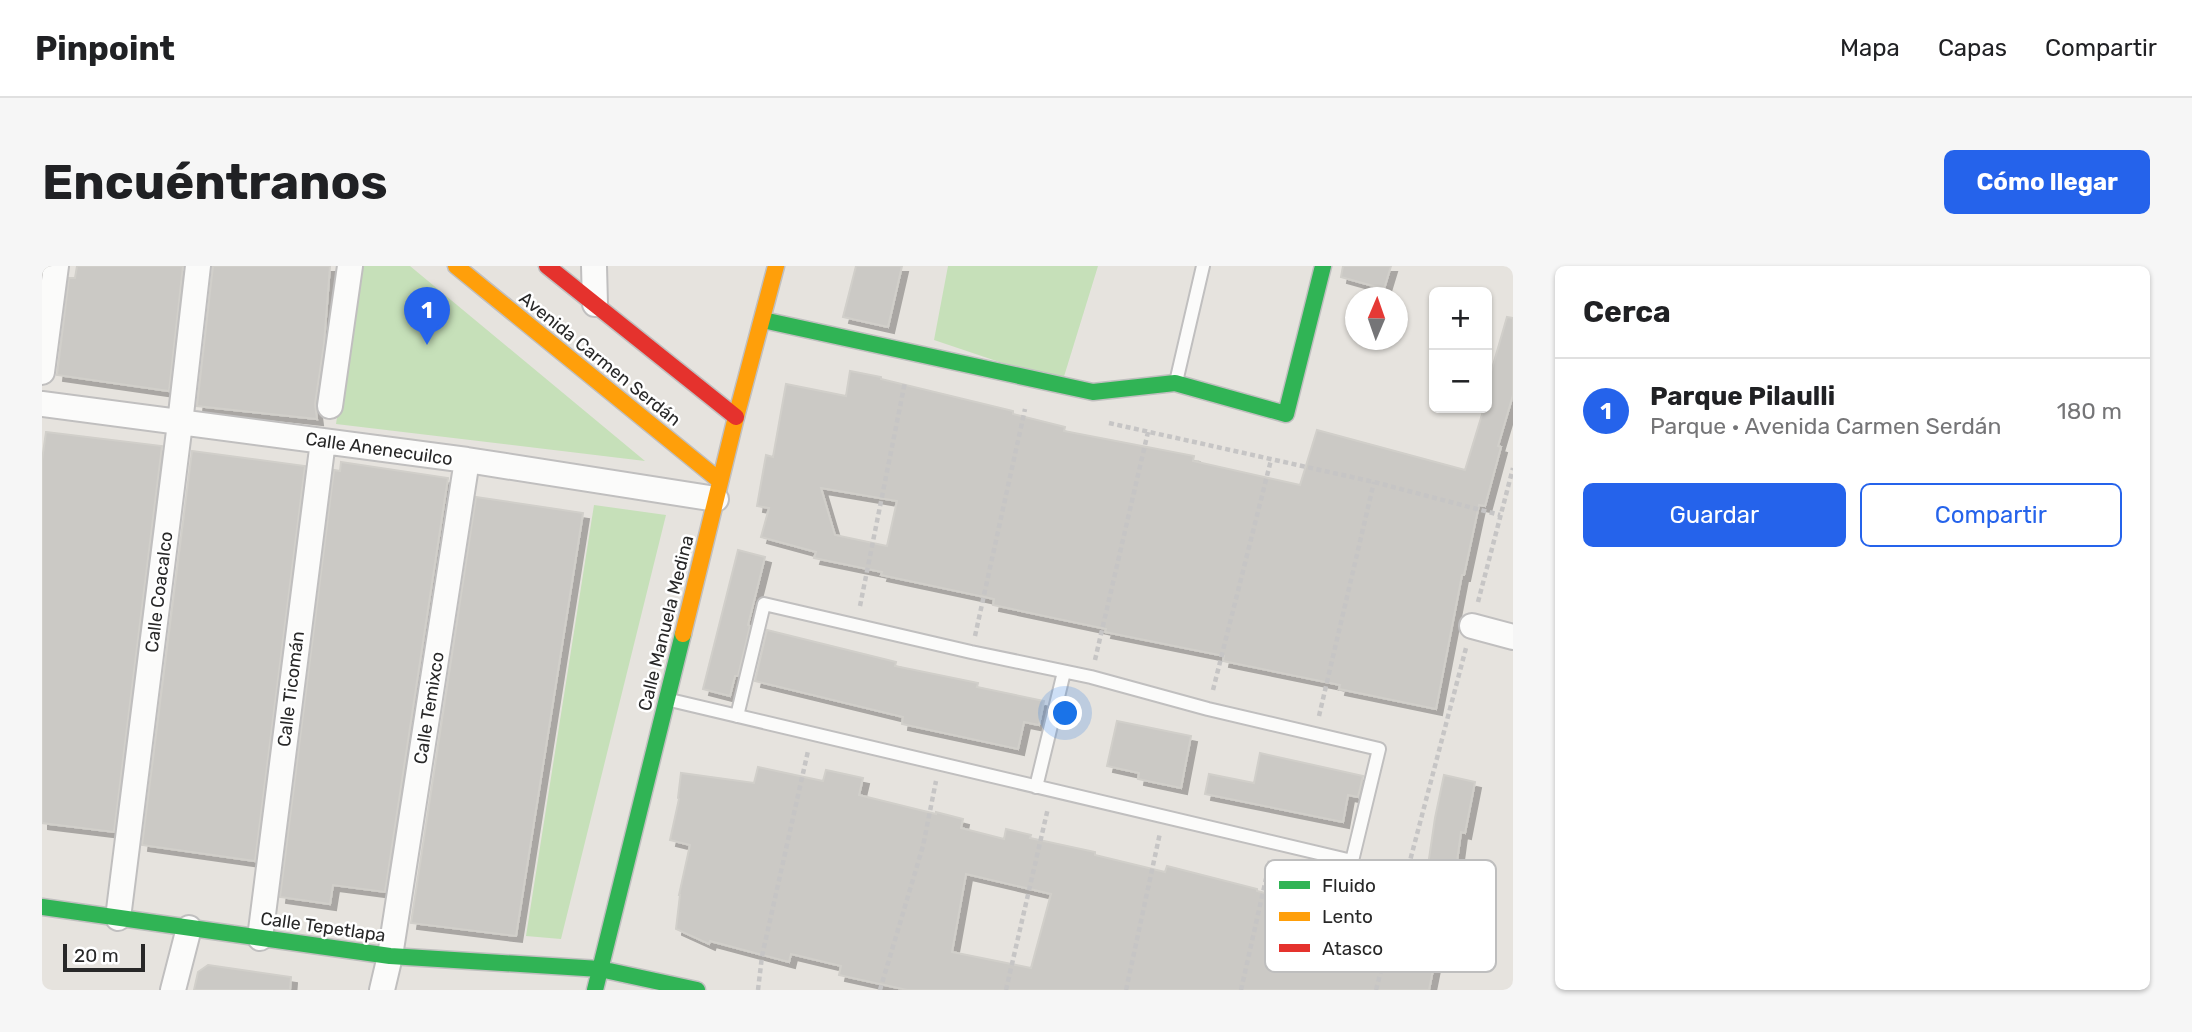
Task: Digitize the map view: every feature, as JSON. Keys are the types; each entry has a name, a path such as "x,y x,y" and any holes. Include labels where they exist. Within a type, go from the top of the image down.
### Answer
{"street":[{"path":"42,372 55,266"},
{"name":"Calle Coacalco","path":"118,918 198,266"},
{"path":"330,406 350,266"},
{"name":"Avenida Carmen Serdán","path":"456,266 718,490"},
{"path":"547,266 736,417"},
{"path":"594,266 595,304"},
{"name":"Calle Manuela Medina","path":"595,990 736,417 776,266"},
{"path":"763,320 1093,392 1175,383 1286,414 1323,266"},
{"name":"Calle Anenecuilco","path":"42,404 718,490"},
{"name":"Calle Ticomán","path":"260,937 323,441"},
{"name":"Calle Temixco","path":"382,990 390,956 467,460"},
{"path":"1472,626 1513,637"},
{"name":"Calle Tepetlapa","path":"42,907 390,956 600,970 697,990"},
{"path":"173,990 189,928"}],"lane":[{"path":"1175,383 1203,266"},
{"path":"737,716 764,604 1091,677 1208,709 1379,749 1352,860"},
{"path":"1036,787 1064,672"},
{"path":"667,700 1348,860"}],"path":[{"path":"856,625 907,375"},
{"path":"971,652 1026,404"},
{"path":"1107,423 1374,482 1500,515"},
{"path":"1091,677 1148,432"},
{"path":"1208,709 1271,460"},
{"path":"1410,860 1513,468"},
{"path":"1315,734 1374,482"},
{"path":"758,990 762,956 813,734"},
{"path":"880,990 923,846 941,763"},
{"path":"1006,990 1052,790"},
{"path":"1126,990 1164,817"},
{"path":"1271,860 1275,843"},
{"path":"1241,990 1265,886"},
{"path":"1376,990 1381,972"}],"green space":[{"path":"360,266 410,266 645,461 336,424"},
{"path":"948,266 1098,266 1062,383 934,340"},
{"path":"594,505 666,515 561,939 526,936"}],"building":[{"path":"77,266 183,266 169,391 57,375 69,278 75,278"},
{"path":"213,266 330,266 324,344 315,404 317,419 197,406"},
{"path":"856,266 902,266 888,327 843,317"},
{"path":"1343,266 1391,266 1385,287 1341,277"},
{"path":"1507,317 1513,318 1513,395 1485,506 1479,505 1462,575 1436,709 1339,689 1340,685 1223,661 1224,656 1105,632 1106,629 993,605 994,599 814,558 816,552 761,537 769,508 757,506 766,455 773,457 786,384 846,396 850,371 1013,411 1013,414 1065,427 1064,431 1194,456 1193,461 1300,485 1317,430 1465,470 1482,413 1492,413 1492,369","holes":["821,488 897,501 887,546 835,535"]},
{"path":"46,432 162,446 114,832 42,823 42,460"},
{"path":"192,451 305,466 255,861 142,845"},
{"path":"341,462 448,478 385,892 333,885 330,904 280,897 334,470 340,471"},
{"path":"476,497 583,513 516,936 411,923"},
{"path":"738,550 765,557 738,676 735,676 730,696 703,689"},
{"path":"767,630 896,662 895,666 978,683 977,687 1044,701 1039,725 1024,722 1018,749 902,724 903,717 755,681"},
{"path":"1117,721 1191,736 1181,788 1138,779 1139,773 1107,766"},
{"path":"1260,753 1363,776 1358,797 1348,795 1343,822 1205,794 1209,774 1254,783"},
{"path":"758,767 823,781 826,770 863,778 859,795 963,819 961,828 1004,839 1006,829 1031,835 1030,838 1095,852 1095,855 1165,872 1167,866 1257,889 1265,893 1265,972 1433,972 1429,990 907,990 839,975 841,966 791,954 789,962 710,941 709,944 676,929 679,895 690,845 670,840 679,799 681,773 754,783","holes":["966,874 1051,894 1031,968 952,952"]},
{"path":"1444,775 1475,782 1465,833 1461,832 1457,860 1429,860"},
{"path":"208,965 291,977 290,990 194,990 198,972"}],"traffic: fast":[{"path":"763,320 1093,392 1175,383 1286,414 1323,266"},
{"path":"595,990 683,634"},
{"path":"42,907 390,956 600,969 697,990"}],"traffic: slow":[{"path":"456,266 720,481"},
{"path":"683,634 776,266"}],"traffic: jam":[{"path":"547,266 736,417"}],"place":[{"name":"Parque Pilaulli","path":"427,345"}]}
